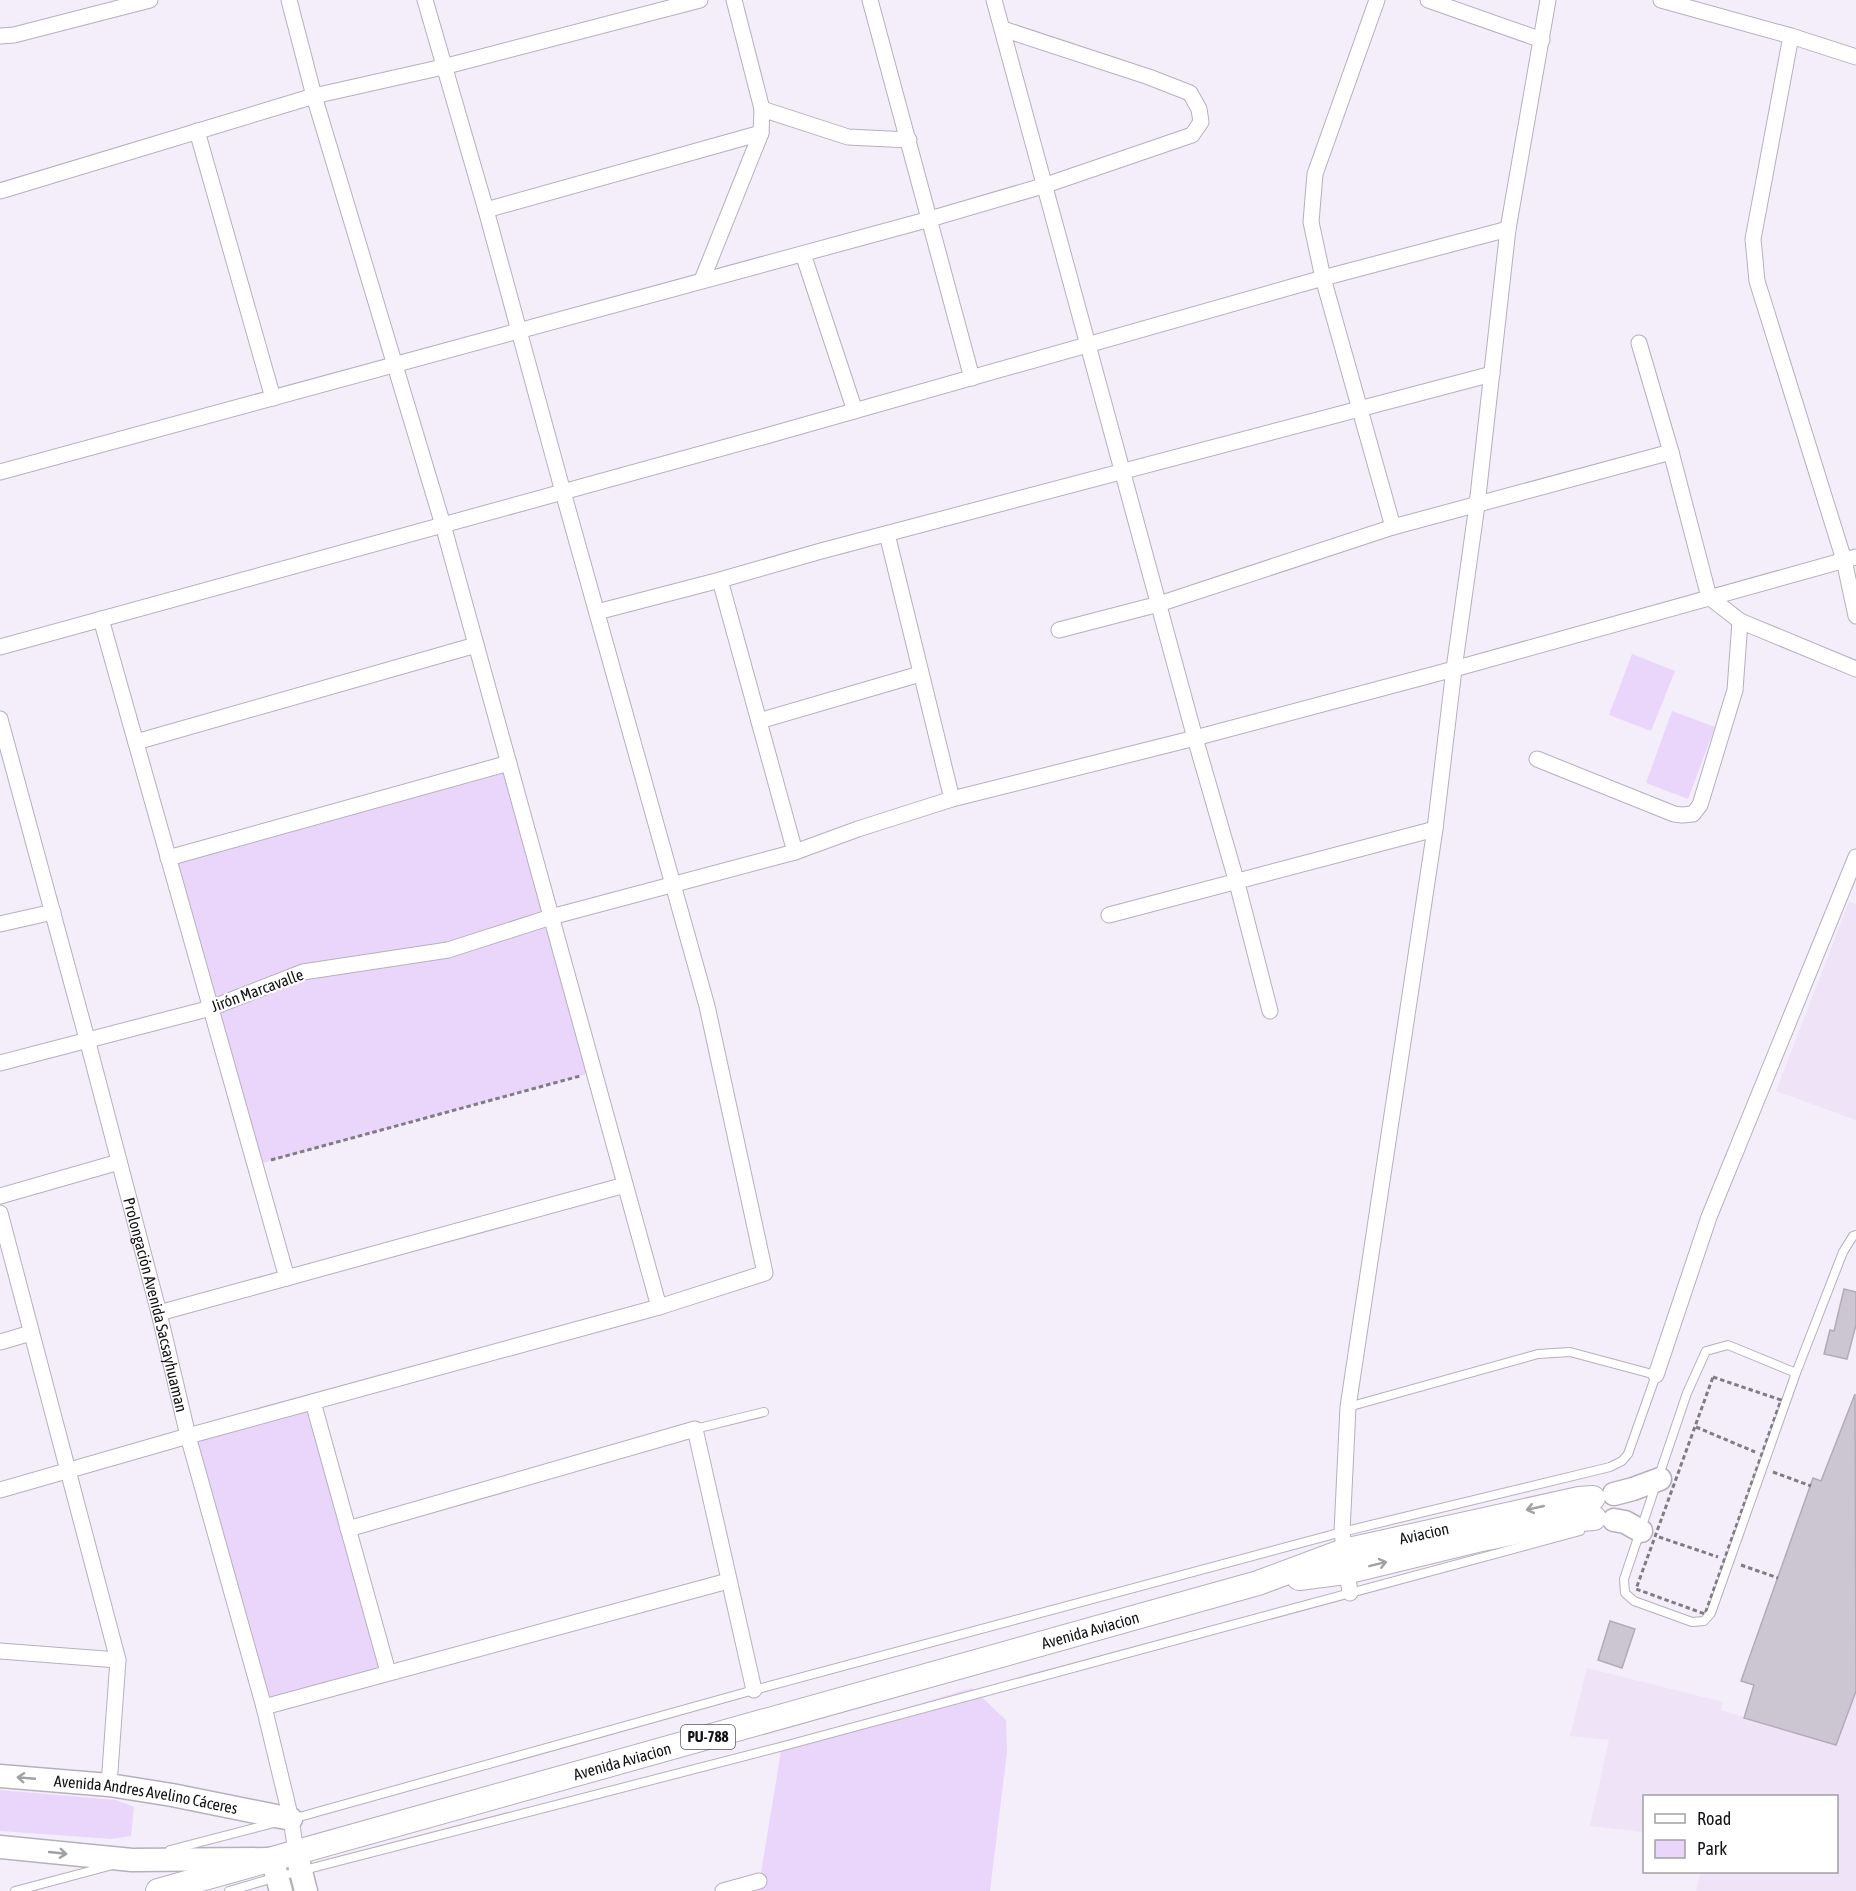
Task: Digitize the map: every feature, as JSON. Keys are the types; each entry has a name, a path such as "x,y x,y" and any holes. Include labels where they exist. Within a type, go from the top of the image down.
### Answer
{"main road":[{"name":"Aviacion","path":"1258,1583 1596,1508 1633,1489 1660,1479"},
{"path":"1596,1508 1641,1531"},
{"name":"Avenida Aviacion","path":"158,1891 301,1871 1258,1583"},
{"name":"Avenida Andres Avelino Cáceres","path":"0,1776 109,1785 291,1819"},
{"path":"0,1847 277,1876"}],"street":[{"path":"0,36 14,35 150,0"},
{"path":"289,0 314,96 443,525 659,1307"},
{"path":"0,1490 659,1307 765,1273 707,1006 486,210 425,0"},
{"path":"0,191 314,96 443,67 700,0"},
{"path":"702,280 761,133 762,109 734,0"},
{"path":"870,0 972,378"},
{"path":"994,0 1237,883 1270,1011"},
{"path":"1377,0 1315,174 1311,222 1323,278 1393,527"},
{"path":"1428,0 1542,40"},
{"path":"1345,1562 1348,1407 1435,829 1477,505 1508,229 1548,0"},
{"path":"1661,0 1791,36 1856,57"},
{"path":"0,472 930,219 1046,185 1192,135 1201,122 1200,109 1190,93 1149,76 1003,29"},
{"path":"1791,36 1753,240 1757,281 1850,559 1856,616"},
{"path":"762,109 848,136 909,140"},
{"path":"197,131 273,398"},
{"path":"486,210 761,133"},
{"path":"0,647 855,411 1323,278 1508,229"},
{"path":"803,254 855,411"},
{"path":"1639,343 1671,452 1709,597 1740,621 1856,669"},
{"path":"597,612 1492,374"},
{"path":"1059,630 1159,604 1393,527 1671,452"},
{"path":"887,534 952,799"},
{"name":"Jirón Marcavalle","path":"0,1063 211,1008 303,972 448,950 551,917 795,852 952,799 1196,738 1850,559"},
{"path":"720,580 795,852"},
{"path":"101,619 287,1278"},
{"path":"1537,759 1674,814 1693,814 1700,805 1735,690 1740,621"},
{"path":"136,742 476,645"},
{"path":"759,721 920,674"},
{"name":"Prolongación Avenida Sacsayhuaman","path":"0,719 159,1313 188,1436 264,1707 301,1871"},
{"path":"168,858 509,763"},
{"path":"1109,915 1435,829"},
{"path":"1656,1375 1709,1217 1814,956 1849,895 1856,857"},
{"path":"0,924 53,912"},
{"path":"0,1196 119,1162"},
{"path":"159,1313 625,1185"},
{"path":"0,1213 118,1660 109,1785"},
{"path":"0,1342 31,1333"},
{"path":"313,1402 388,1672"},
{"path":"348,1529 695,1429 754,1690"},
{"path":"264,1707 728,1581"},
{"path":"0,1651 118,1660"},
{"path":"723,1891 759,1881"}],"lane":[{"path":"1796,1373 1728,1346 1706,1351 1688,1393 1624,1580 1625,1593 1634,1601 1692,1622 1704,1621 1711,1613 1760,1467 1796,1373 1843,1252 1856,1235"},
{"path":"301,1871 780,1747 1345,1562 1610,1467 1622,1461 1628,1454 1656,1375 1570,1352 1538,1354 1348,1407"},
{"path":"695,1429 764,1412"},
{"path":"15,1891 291,1819 754,1690 1345,1562 1580,1531 1596,1508"},
{"path":"228,1891 277,1876"}],"path":[{"path":"255,1165 594,1072"},
{"path":"1713,1377 1781,1400 1760,1467 1704,1614 1636,1589 1713,1377"},
{"path":"1696,1427 1762,1455"},
{"path":"1760,1467 1811,1486"}],"shaded area":[{"path":"1849,902 1856,904 1856,1120 1776,1091"},
{"path":"1856,1402 1856,1891 1696,1891 1701,1873 1838,1873 1838,1795 1643,1795 1643,1832 1590,1826 1609,1740 1570,1736 1587,1668 1723,1702 1721,1710 1744,1717 1754,1685 1741,1681 1813,1478 1821,1481 1850,1407 1853,1409"}],"green space":[{"path":"1632,654 1675,671 1651,731 1609,715"},
{"path":"1672,711 1715,727 1688,799 1646,783"},
{"path":"509,763 594,1072 255,1165 168,858"},
{"path":"313,1402 388,1672 264,1707 188,1436"},
{"path":"972,1688 1006,1720 1007,1752 990,1891 758,1891 782,1745"},
{"path":"0,1790 116,1800 134,1807 131,1836 111,1839 0,1831"}],"building":[{"path":"1844,1289 1856,1292 1856,1325 1847,1359 1824,1354 1830,1330 1834,1331"},
{"path":"1855,1394 1856,1691 1836,1745 1744,1718 1754,1685 1741,1681 1813,1478 1821,1481"},
{"path":"1610,1621 1635,1629 1622,1668 1598,1660"}]}
